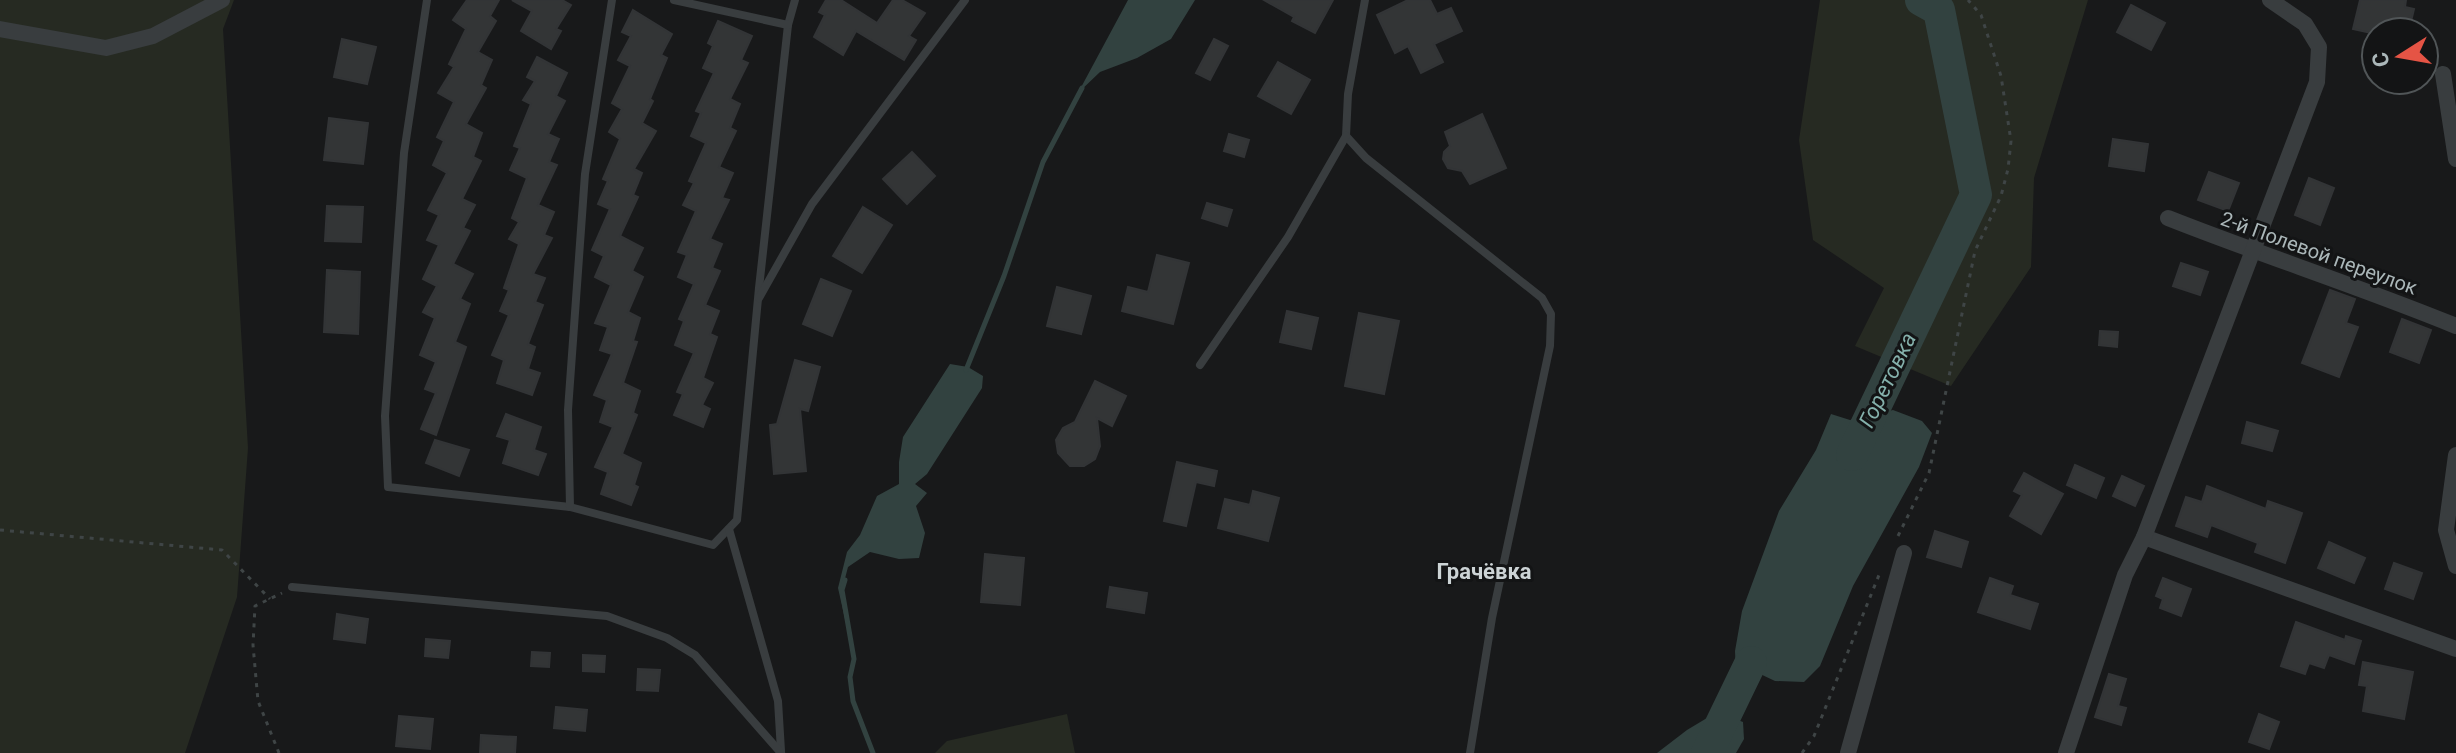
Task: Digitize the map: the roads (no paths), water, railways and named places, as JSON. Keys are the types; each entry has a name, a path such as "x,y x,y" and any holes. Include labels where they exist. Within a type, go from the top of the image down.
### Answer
{"street":[{"path":"0,29 106,48 153,36 222,0"},
{"path":"2066,753 2125,575 2144,537 2317,82 2319,47 2305,24 2270,0"},
{"path":"2443,74 2456,159"},
{"name":"2-й Полевой переулок","path":"2168,218 2456,326"},
{"path":"2456,455 2446,530 2456,566"},
{"path":"2144,537 2456,649"},
{"path":"1848,753 1900,546"}],"lane":[{"path":"427,0 404,153 385,416 388,487 570,507 713,545 737,520 757,300 788,25 795,0"},
{"path":"570,507 568,410 585,174 612,0"},
{"path":"674,0 788,25"},
{"path":"757,300 812,204 965,0"},
{"path":"1200,365 1288,237 1346,136 1348,94 1365,0"},
{"path":"1346,136 1366,158 1542,298 1551,314 1550,346 1492,618 1470,753"},
{"path":"729,529 778,701 781,752"},
{"path":"292,587 607,616 667,638 695,655 781,752"}],"waterway":[{"name":"Горетовка","path":"1852,455 1976,195 1939,10 1921,0"},
{"path":"966,370 1004,276 1043,162 1082,88"},
{"path":"845,580 842,590 854,659 850,677 853,701 873,753"},
{"name":"Горетовка","path":"1707,753 1751,662"}],"district":[{"name":"Грачёвка","path":"1484,571"}]}
